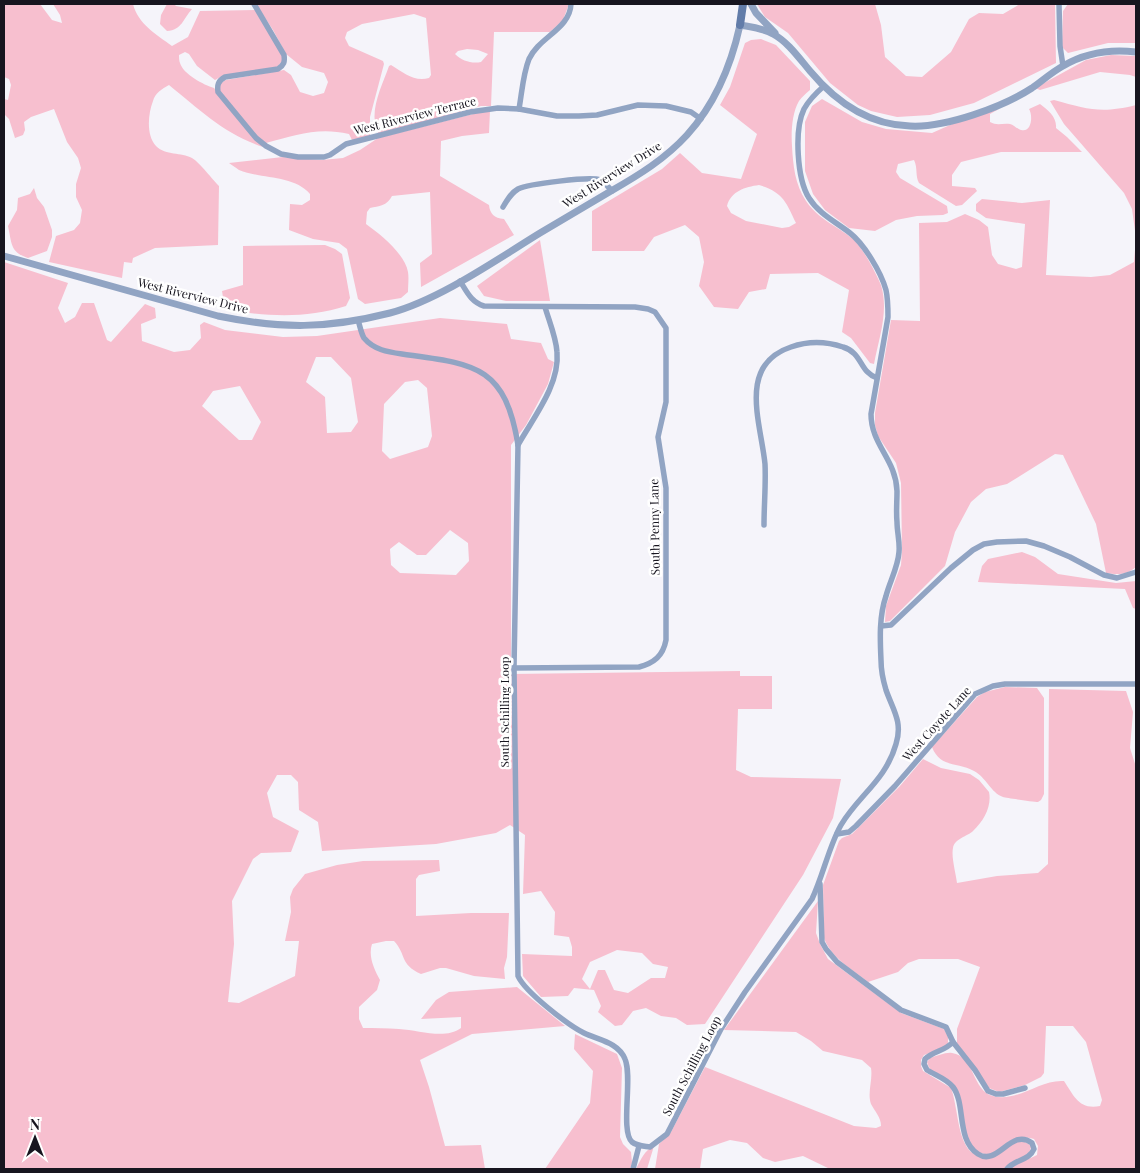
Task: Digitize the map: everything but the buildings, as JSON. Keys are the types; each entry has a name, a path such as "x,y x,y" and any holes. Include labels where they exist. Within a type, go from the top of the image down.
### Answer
{"main road":[{"path":"740,25 743,4"}],"street":[{"name":"West Riverview Terrace","path":"254,4 284,55 285,61 283,66 278,69 224,77 219,80 218,92 256,138 281,154 298,157 324,157 346,144 470,112 498,108 519,109 558,116 579,116 597,115 638,105 666,106 691,112 701,119"},
{"path":"519,109 525,71 530,58 538,47 565,21 569,15 571,4"},
{"path":"751,4 756,13 834,96 863,115 891,124 911,126 933,125 964,117 1003,102 1031,88 1063,66 1089,55 1108,51 1136,52"},
{"path":"1059,4 1060,46 1063,66"},
{"path":"740,25 772,33 786,44"},
{"name":"West Riverview Drive","path":"4,256 218,316 248,322 295,326 325,325 392,312 418,302 460,281 612,191 657,162 673,149 701,119 721,86 735,49 740,25"},
{"name":"South Schilling Loop","path":"358,320 363,337 376,348 392,353 462,363 484,374 498,388 509,405 518,445 514,668 518,976 521,983 536,997 573,1027 613,1045 626,1059 629,1138 639,1146 650,1147 668,1134 720,1029 803,914 820,882 837,834 846,818 877,782 890,762 899,732 898,721 881,670 883,606 898,562 899,552 896,481 890,462 875,438 871,423 888,317 886,290 882,279 858,240 826,216 809,198 803,185 800,172 798,134 800,122 810,100 824,86"},
{"path":"502,206 520,188 558,181 596,179 605,182 612,191"},
{"name":"South Penny Lane","path":"460,281 471,299 484,306 648,308 659,316 666,328 666,402 658,438 666,488 666,640 664,649 660,656 650,664 639,667 514,668"},
{"path":"518,445 550,386 558,362 557,350 545,307"},
{"path":"764,525 765,465 757,413 757,386 759,373 767,362 778,352 803,344 831,343 845,347 856,354 865,371 870,376 877,378"},
{"path":"881,626 891,625 951,568 973,550 984,544 1026,541 1070,557 1104,575 1117,578 1136,572"},
{"name":"West Coyote Lane","path":"837,834 849,832 856,826 895,786 968,702 983,689 1005,684 1136,684"},
{"path":"820,882 822,902 821,934 830,955 901,1010 946,1027 953,1042 975,1070 988,1091 1003,1094 1025,1088"},
{"path":"953,1042 948,1048 925,1059 924,1067 952,1086 956,1094 966,1139 973,1151 979,1155 990,1156 1016,1140 1026,1140 1032,1143 1034,1149 1031,1155 1014,1163 1007,1169"},
{"path":"634,1169 639,1146"}],"shaded area":[{"path":"4,4 40,4 52,20 62,23 60,15 53,4 133,4 143,23 172,46 188,37 200,11 255,10 283,55 283,60 277,67 224,75 215,80 197,66 189,54 185,52 179,55 179,58 182,67 189,75 214,88 263,147 249,142 224,128 169,85 155,96 150,112 149,130 156,146 169,153 192,158 219,186 218,245 155,248 133,258 132,263 124,262 122,278 49,262 56,236 74,230 80,223 82,210 76,197 76,184 81,168 78,158 67,142 54,109 31,117 24,122 25,130 23,135 15,138 9,119 4,114 4,99 8,100 11,85 9,79 4,77"},
{"path":"167,4 192,9 176,29 167,31 160,24 161,15"},
{"path":"256,4 569,4 563,20 550,32 494,32 491,106 481,106 379,134 376,126 375,109 389,66 391,65 409,76 419,79 429,78 431,75 426,18 414,14 362,24 347,32 345,38 349,46 383,61 384,64 370,117 370,136 352,140 349,134 327,131 297,135 266,143 257,137 220,91 220,84 226,80 284,70 291,75 300,92 313,96 324,93 328,82 324,73 302,67 286,54","holes":["467,49 478,50 488,54 481,62 467,61 455,54 458,51"]},
{"path":"757,4 875,4 881,25 885,57 906,76 922,77 951,52 969,19 979,13 1003,14 1020,4 1055,4 1056,63 974,103 930,115 897,117 871,111 858,105 830,83 788,33 765,17"},
{"path":"1068,4 1136,4 1136,43 1108,43 1068,53 1062,47 1063,11"},
{"path":"761,39 776,45 810,81 810,90 799,101 792,123 795,175 806,201 822,218 847,234 857,243 881,285 884,315 874,364 870,363 851,338 842,332 849,290 818,273 770,274 766,289 749,292 738,309 714,307 699,286 704,262 699,237 685,225 654,237 644,251 592,251 592,211 662,169 680,153 702,173 741,179 757,134 720,105 730,87 745,43","holes":["759,185 783,199 796,223 782,228 746,221 731,213 727,206 735,193 739,191"]},
{"path":"1111,55 1136,56 1136,77 1100,72 1040,90 1035,88 1086,60"},
{"path":"822,99 862,122 886,129 932,133 959,121 999,109 990,114 990,122 1010,124 1025,130 1031,123 1029,109 1040,104 1053,117 1056,128 1082,152 1001,152 961,162 952,175 952,186 975,188 977,191 962,205 956,206 919,183 914,160 898,164 896,172 900,178 947,206 948,213 896,220 875,231 849,228 825,210 813,194 805,171 805,122 812,106"},
{"path":"1054,100 1103,110 1136,105 1136,238 1132,209 1124,193 1064,124 1050,101"},
{"path":"490,111 489,133 441,141 440,176 489,205 490,211 495,217 504,219 514,235 421,287 420,263 432,254 430,192 392,196 385,204 370,208 367,212 366,224 391,245 406,265 408,292 401,298 365,304 358,299 347,249 339,243 313,239 289,230 290,204 302,205 310,200 310,194 295,183 247,173 229,163 283,157 322,160 343,158 378,138"},
{"path":"34,188 37,198 44,207 52,230 52,237 47,251 28,258 15,250 11,242 8,226 17,210 18,198 30,194"},
{"path":"982,199 1022,203 1050,200 1046,275 1091,277 1110,275 1134,262 1136,238 1136,567 1122,574 1106,573 1096,524 1063,455 1055,454 1007,484 986,489 971,502 955,532 945,566 890,621 885,622 886,606 901,565 901,483 896,463 878,436 875,425 875,413 891,320 920,321 919,223 947,222 965,214 979,220 988,227 992,255 998,264 1016,269 1022,267 1025,224 986,218 976,211 976,204"},
{"path":"540,240 550,301 506,301 484,296 477,286"},
{"path":"325,245 342,254 350,298 346,306 301,315 256,314 225,310 222,291 243,285 243,246"},
{"path":"4,262 68,283 58,308 65,323 75,317 82,303 94,303 107,340 111,342 145,304 155,308 156,318 141,324 142,341 174,352 190,350 201,338 200,325 204,322 225,330 283,337 317,336 440,318 507,324 511,339 541,343 548,359 554,362 548,384 526,425 511,445 511,674 740,671 740,676 772,676 772,709 738,709 736,770 751,777 841,779 833,818 803,875 705,1024 687,1025 676,1018 661,1016 646,1008 633,1011 622,1025 615,1026 598,1012 601,1006 594,990 574,988 568,996 541,997 523,976 522,954 572,956 569,937 554,935 555,912 541,891 523,894 525,835 510,825 496,833 436,844 322,851 318,822 299,810 298,782 291,775 277,775 267,793 273,817 299,831 291,852 261,853 253,859 232,901 234,944 228,1002 239,1003 295,976 299,941 285,941 291,912 290,897 293,889 305,874 337,865 363,861 439,860 440,871 419,875 416,879 416,916 509,913 507,957 504,968 505,979 474,976 446,968 421,974 409,967 394,941 372,944 371,958 380,980 377,990 359,1007 359,1019 363,1028 440,1034 455,1032 461,1028 461,1017 421,1019 436,1000 449,992 517,987 565,1026 472,1034 420,1060 445,1146 481,1145 485,1169 4,1169","holes":["316,357 331,357 351,378 358,422 351,432 327,433 325,397 306,382","418,380 427,388 432,436 428,447 390,459 382,451 384,404 405,382","240,386 261,422 252,440 239,440 202,406 213,391","450,530 468,543 469,561 456,575 400,573 391,565 390,549 399,542 417,555 426,555","617,950 642,953 653,964 668,967 665,978 651,978 628,993 614,990 605,970 598,970 590,989 582,979 590,962"]},
{"path":"1022,552 1035,557 1058,574 1116,583 1136,581 1136,609 1133,608 1125,589 978,582 982,566 988,559"},
{"path":"1005,687 1037,688 1044,698 1044,794 1038,802 1005,798 999,795 974,771 950,764 935,754 932,747 977,697 985,692"},
{"path":"1049,689 1126,691 1133,712 1130,748 1136,767 1136,1169 1009,1169 1037,1155 1038,1146 1034,1139 1024,1137 1010,1141 991,1154 977,1151 968,1138 958,1095 929,1068 927,1062 930,1058 950,1053 960,1056 970,1067 981,1088 993,1096 1011,1096 1046,1083 1064,1081 1074,1097 1082,1104 1093,1107 1100,1106 1102,1100 1086,1042 1073,1026 1046,1026 1044,1073 1041,1077 1025,1085 999,1092 989,1088 957,1043 957,1029 980,967 958,959 919,959 908,963 898,972 868,982 837,957 824,938 823,885 839,841 852,834 900,786 923,759 941,768 970,774 979,780 989,792 988,808 981,823 954,845 953,856 957,883 997,876 1038,873 1048,864"},
{"path":"818,901 816,933 828,959 901,1013 944,1029 948,1037 948,1043 942,1049 924,1055 921,1060 921,1066 923,1071 951,1088 960,1130 970,1151 979,1156 987,1157 1016,1141 1023,1141 1031,1146 1028,1154 1008,1165 1005,1169 830,1169 803,1156 775,1162 763,1158 747,1143 730,1140 703,1149 700,1169 655,1169 659,1144 671,1132 705,1067 854,1126 876,1128 881,1126 879,1117 870,1100 871,1068 862,1060 823,1051 796,1032 724,1030"},
{"path":"575,1034 617,1054 622,1068 620,1137 623,1144 631,1152 632,1163 630,1169 545,1169 590,1103 593,1071 574,1049"},
{"path":"654,1146 647,1169 636,1169 645,1153"}]}
